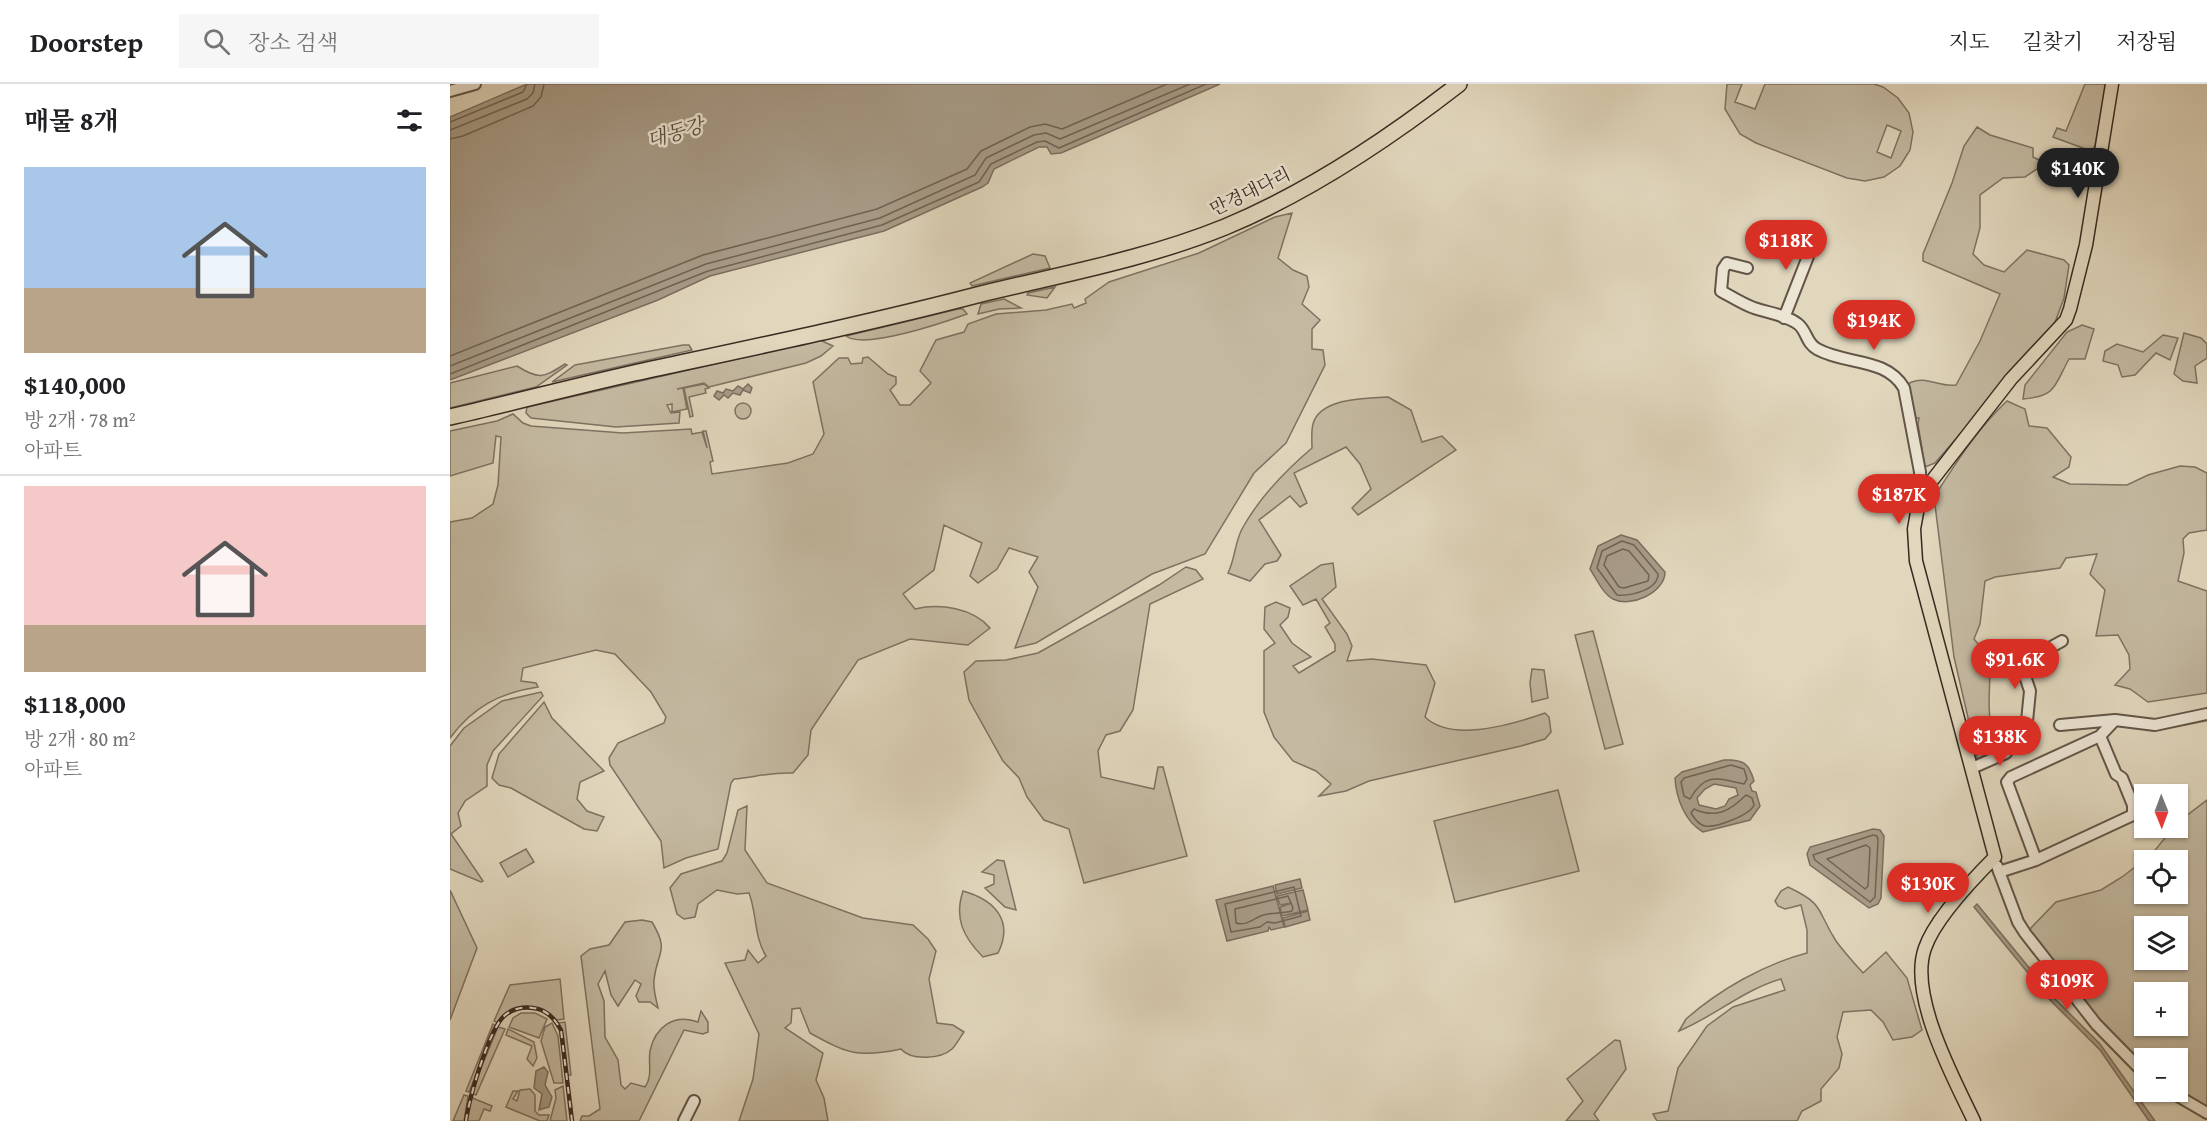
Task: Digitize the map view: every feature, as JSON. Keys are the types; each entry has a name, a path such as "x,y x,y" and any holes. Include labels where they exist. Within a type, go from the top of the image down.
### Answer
{"highway":[{"name":"만경대다리","path":"450,417 874,322 1141,256 1226,226 1275,203 1389,137 1459,84"}],"main road":[{"path":"1974,1121 1942,1054 1923,991 1922,959 1926,945 1936,928 1964,890 1995,857 1917,561 1914,529 1920,496 2011,379 2066,320 2076,293 2082,264 2112,84"}],"street":[{"path":"450,91 475,84"},
{"path":"1784,318 1816,236"},
{"path":"1747,268 1727,263 1723,269 1721,291 1752,307 1801,326 1808,342 1819,350 1872,365 1897,377 1904,388 1920,472 1920,496"},
{"path":"1972,768 1996,760 2011,747 2029,715 2026,704 2030,691 2021,664 2062,641"},
{"path":"2060,725 2115,720 2155,725 2207,714"},
{"path":"2036,860 2007,782 2011,777 2100,736 2115,720"},
{"path":"1999,872 2036,860 2133,815 2133,805 2122,778 2116,774 2100,736"},
{"path":"1995,857 2018,922 2025,933 2096,1024 2134,1063"},
{"path":"684,1121 694,1101"},
{"path":"2188,1102 2207,1113"}],"shaded area":[{"path":"1727,84 1742,84 1735,102 1755,109 1765,84 1874,84 1883,87 1898,98 1909,113 1913,132 1910,150 1900,166 1884,177 1865,181 1847,178 1756,143 1740,134 1725,109","holes":["1887,125 1901,131 1891,158 1877,152"]},
{"path":"2085,84 2106,84 2095,146 2091,151 2053,137 2057,128 2066,131"},
{"path":"1977,127 1990,135 2033,148 2033,157 2045,163 2047,169 2037,169 2025,177 2003,178 1980,195 1980,228 1973,254 1984,265 2004,272 2027,250 2064,260 2069,265 2064,298 2054,325 1935,463 1925,467 1919,418 1914,418 1908,384 1920,380 1956,385 1980,341 2000,294 1923,261 1923,254 1952,183 1964,146"},
{"path":"1292,213 1278,258 1293,270 1307,276 1309,287 1302,304 1320,320 1312,329 1312,349 1323,350 1325,365 1286,443 1254,473 1205,554 1152,574 1036,643 1015,648 1038,587 1029,572 1038,557 1009,548 997,569 978,583 970,576 982,543 944,525 934,570 903,594 915,609 945,607 956,609 975,616 990,628 968,645 910,639 858,660 811,730 808,755 793,773 734,779 731,783 718,849 686,858 664,868 661,841 610,765 609,758 618,743 664,723 666,717 651,692 615,654 596,650 523,668 521,681 536,683 538,687 511,693 488,703 468,718 450,738 450,522 472,518 493,504 498,485 501,437 496,436 493,463 450,476 450,431 497,421 513,414 523,423 531,426 623,433 691,429 692,434 702,432 707,448 703,431 706,431 713,461 710,462 712,474 788,463 813,454 824,434 813,382 839,358 848,358 851,364 862,363 863,358 868,357 888,374 896,377 896,384 890,390 900,405 910,405 931,383 920,371 936,340 964,332 968,324 996,314 1046,310 1072,304 1074,308 1086,303 1085,299 1109,282 1199,253 1275,217"},
{"path":"1033,254 1045,256 1050,268 972,286 970,283"},
{"path":"1055,287 1047,298 1027,295 1028,293"},
{"path":"1004,299 1021,308 999,309 978,314 981,304"},
{"path":"963,309 967,314 905,333 869,340 846,336"},
{"path":"2082,325 2094,329 2085,359 2069,359 2057,383 2049,392 2034,398 2023,399 2025,385 2067,332"},
{"path":"2184,333 2201,338 2207,344 2207,358 2195,366 2197,383 2183,381 2174,374"},
{"path":"2163,335 2178,338 2170,360 2156,353 2135,375 2122,377 2118,365 2103,361 2105,351 2117,344 2143,352"},
{"path":"820,340 833,346 821,356 806,363 709,387 704,383 677,389 683,388 687,409 672,412 672,404 667,405 671,413 680,412 679,423 616,427 531,418 526,413 527,407"},
{"path":"689,345 692,350 552,382 575,365"},
{"path":"567,365 536,387 450,408 450,383 517,366 531,374 541,376"},
{"path":"704,384 709,388 705,389 706,393 689,397 693,416 690,417 684,388"},
{"path":"1388,397 1411,410 1422,442 1442,436 1456,450 1358,515 1352,508 1371,489 1360,464 1346,447 1294,473 1307,503 1300,507 1290,496 1259,520 1281,555 1277,561 1265,564 1250,581 1228,573 1240,534 1256,506 1292,466 1312,448 1312,427 1317,415 1334,404 1345,401"},
{"path":"2007,401 2025,409 2029,426 2047,428 2071,457 2069,467 2053,477 2070,484 2127,485 2148,475 2180,466 2195,467 2207,473 2207,530 2189,533 2183,539 2184,553 2178,581 2207,591 2207,693 2148,702 2130,689 2115,685 2130,669 2129,655 2118,635 2096,636 2105,590 2090,574 2097,554 2066,558 2060,568 1995,577 1985,581 1980,624 1974,639 1986,654 1989,665 1989,705 1993,729 1999,738 2010,744 1997,755 1978,761 1954,657 1934,497 1977,434"},
{"path":"740,403 746,403 751,411 749,417 740,419 735,414 735,408"},
{"path":"1333,563 1336,587 1322,599 1347,634 1352,646 1347,661 1372,659 1426,665 1435,683 1425,717 1437,725 1451,729 1484,729 1545,713 1549,717 1551,732 1545,739 1521,746 1369,781 1346,791 1319,796 1331,784 1316,771 1293,761 1274,737 1264,712 1264,651 1275,643 1264,629 1265,607 1276,602 1290,608 1288,617 1280,625 1292,643 1311,657 1293,666 1299,673 1335,651 1335,644 1325,627 1330,623 1316,599 1303,605 1290,586 1321,565"},
{"path":"1186,567 1196,570 1203,579 1150,604 1133,710 1120,731 1106,735 1098,751 1101,777 1154,789 1158,767 1163,767 1187,856 1084,883 1069,829 1044,820 1027,797 1019,778 1003,761 969,700 964,672 976,661 1006,660 1038,653 1159,585"},
{"path":"1593,631 1623,744 1605,749 1575,635"},
{"path":"1532,669 1544,670 1548,698 1532,702 1530,683"},
{"path":"541,692 543,696 493,751 487,765 487,786 465,801 458,813 461,826 451,834 483,881 481,882 450,869 450,746 464,728 502,701"},
{"path":"544,702 552,718 604,771 580,782 577,799 587,811 604,817 597,831 584,829 511,788 499,785 492,778 499,754"},
{"path":"1558,790 1579,871 1455,902 1434,821"},
{"path":"2207,800 2207,1109 2188,1098 2188,1048 2134,1048 2134,1056 2088,1008 2029,930 2056,902 2101,890 2134,868 2134,904 2188,904 2188,850 2155,850 2165,838 2188,838 2188,814"},
{"path":"747,806 745,850 767,883 863,918 913,925 928,939 936,951 929,979 937,1023 953,1025 964,1032 952,1049 934,1057 919,1057 901,1049 874,1053 854,1052 834,1046 810,1033 800,1008 792,1009 791,1023 785,1028 823,1053 816,1080 824,1098 828,1121 739,1121 753,1079 759,1034 725,963 745,960 748,950 758,963 766,956 759,941 752,901 749,893 737,894 717,890 698,904 695,917 684,919 677,914 670,888 681,874 722,861 727,853 738,810"},
{"path":"526,849 534,862 508,877 500,863"},
{"path":"997,860 1004,861 1016,910 1005,907 985,888 994,884 994,875 982,872"},
{"path":"1788,887 1815,904 1836,941 1863,973 1886,952 1907,978 1922,1030 1912,1037 1893,1040 1883,1022 1871,1010 1843,1012 1837,1037 1842,1054 1839,1068 1821,1089 1821,1101 1802,1111 1797,1121 1657,1121 1653,1114 1668,1111 1678,1068 1707,1026 1733,1007 1785,990 1781,979 1767,984 1679,1031 1686,1019 1727,988 1743,979 1775,964 1807,953 1807,930 1801,905 1785,909 1778,906 1775,901 1781,891"},
{"path":"450,890 477,948 450,1020"},
{"path":"963,891 984,900 998,913 1004,931 998,953 983,957 970,942 960,918 960,901"},
{"path":"642,920 652,922 660,940 661,951 654,983 658,1008 650,1002 639,1002 636,996 641,984 635,980 618,1006 611,995 605,971 598,984 604,1001 605,1037 618,1060 621,1085 625,1089 631,1083 645,1087 650,1074 650,1051 653,1042 656,1035 667,1024 681,1019 698,1022 701,1011 708,1022 708,1032 703,1034 684,1030 639,1121 580,1121 582,1116 589,1116 600,1109 581,956 590,949 609,945 625,922"},
{"path":"560,979 564,1019 557,1020 542,1010 526,1006 511,1011 498,1023 494,1021 510,985"},
{"path":"521,1013 535,1013 547,1019 539,1038 509,1027 513,1018"},
{"path":"565,1022 571,1075 568,1075 563,1035 558,1023"},
{"path":"552,1023 558,1036 563,1083 554,1083 541,1041 545,1027"},
{"path":"493,1024 496,1026 469,1092 466,1091"},
{"path":"498,1027 505,1029 476,1095 471,1093"},
{"path":"508,1029 534,1042 537,1058 533,1066 527,1059 532,1046 506,1035"},
{"path":"1615,1040 1620,1041 1626,1069 1594,1114 1599,1121 1566,1121 1583,1101 1567,1079"},
{"path":"563,1086 567,1121 550,1121 556,1098 555,1090"},
{"path":"530,1089 535,1095 535,1111 539,1115 549,1115 547,1121 540,1121 506,1107 513,1091 518,1091 513,1099 517,1101 520,1090"},
{"path":"464,1095 468,1096 464,1121 453,1121"},
{"path":"470,1097 492,1106 490,1111 484,1109 479,1121 467,1121"}],"water":[{"name":"대동강","path":"527,84 1220,84 1061,153 1051,154 1047,147 1039,147 994,169 988,183 982,187 884,231 710,276 658,300 450,380 450,117"},
{"path":"748,384 752,388 750,393 743,390 740,395 733,393 728,398 724,395 719,400 714,396 717,391 723,393 726,389 733,391 738,386 743,389"},
{"path":"1621,535 1637,540 1665,572 1663,580 1653,592 1628,602 1609,597 1590,569 1598,546"},
{"path":"1724,760 1741,761 1752,775 1754,781 1750,785 1752,791 1756,792 1760,806 1750,820 1703,832 1686,816 1677,793 1675,778 1682,772","holes":["1714,784 1736,788 1738,795 1729,799 1725,806 1716,809 1699,805 1697,798 1705,789"]},
{"path":"1873,829 1880,830 1884,836 1881,898 1878,904 1869,908 1810,865 1807,854 1810,847"},
{"path":"1300,879 1302,888 1277,894 1275,885"},
{"path":"1273,886 1284,927 1271,930 1269,927 1268,931 1227,941 1216,900"},
{"path":"1303,890 1308,910 1282,916 1280,907 1292,903 1280,905 1277,896"},
{"path":"1977,904 2053,997 2100,1044 2134,1092 2134,1099 2100,1050 2050,1000 1974,907"},
{"path":"1308,911 1310,920 1285,927 1283,918"},
{"path":"544,1067 548,1072 545,1085 552,1097 549,1107 539,1110 542,1094 534,1088 536,1071"},
{"path":"2136,1102 2141,1102 2155,1121 2149,1121"}],"railway":[{"path":"466,1121 480,1066 497,1025 510,1012 525,1007 546,1012 561,1030 572,1121"}]}
